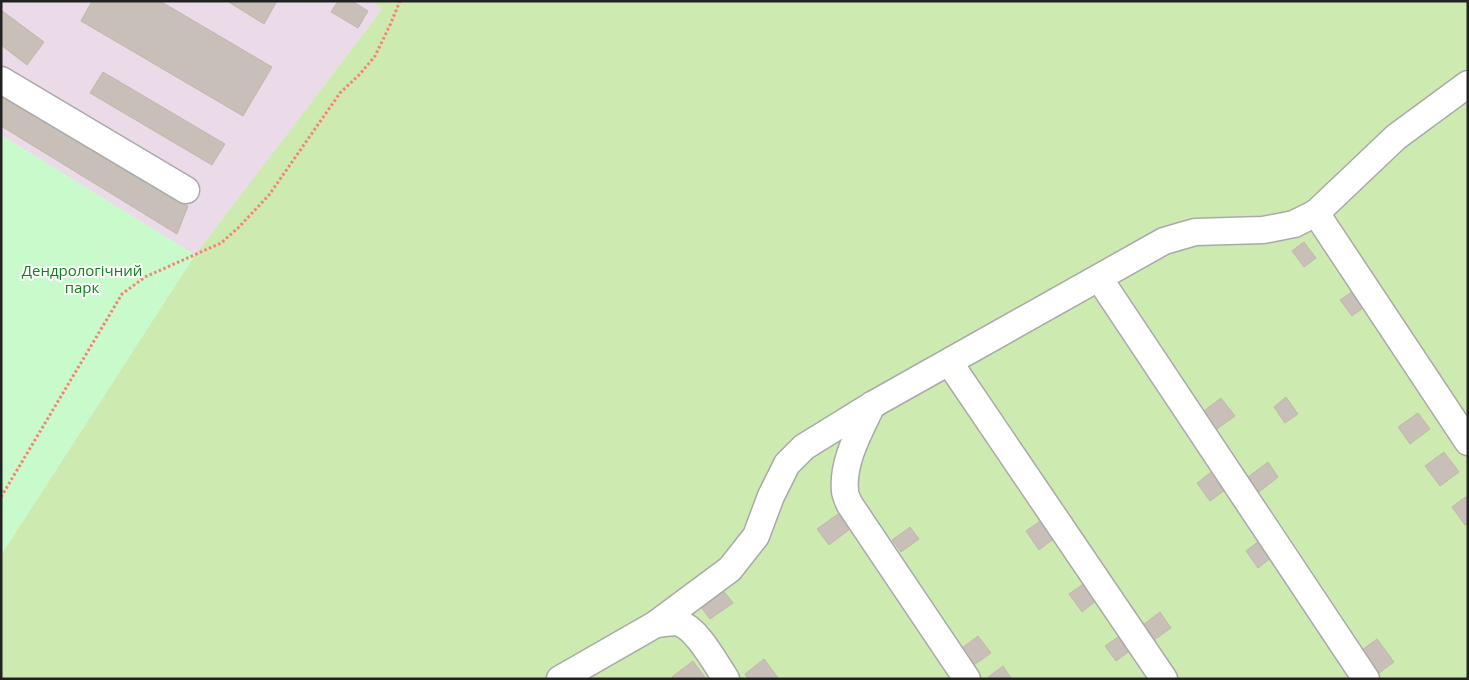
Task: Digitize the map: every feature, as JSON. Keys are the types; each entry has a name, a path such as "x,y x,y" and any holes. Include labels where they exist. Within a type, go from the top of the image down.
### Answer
{"street":[{"path":"1,80 186,190"},
{"path":"560,679 656,624 730,569 756,536 787,464 804,447 872,405 1164,241 1196,232 1263,230 1294,224 1316,213 1396,137 1468,84"},
{"path":"1316,213 1468,442"},
{"path":"1099,278 1366,679"},
{"path":"949,362 1164,679"},
{"path":"872,405 856,438 847,466 845,491 850,505 967,679"},
{"path":"656,624 679,622 691,631 703,643 726,679"}],"path":[{"path":"1,497 122,294 145,277 221,243 238,228 269,195 340,93 375,56 400,1"}],"shaded area":[{"path":"1,1 372,1 382,9 195,255 1,135"}],"green space":[{"path":"372,1 1468,1 1468,679 1,679 1,555 195,255 382,9"},
{"name":"Дендрологічний парк","path":"1,135 195,255 1,555"}],"building":[{"path":"92,1 160,1 272,67 243,116 81,21"},
{"path":"227,1 277,1 264,24"},
{"path":"338,1 352,1 368,11 358,28 331,12"},
{"path":"1,10 44,42 27,65 1,45"},
{"path":"103,72 225,144 212,165 90,93"},
{"path":"1,92 188,206 177,234 1,126"},
{"path":"1304,242 1316,258 1304,267 1292,251"},
{"path":"1353,291 1364,307 1352,316 1340,300"},
{"path":"1286,397 1298,414 1285,423 1274,407"},
{"path":"1221,398 1235,416 1214,431 1201,413"},
{"path":"1418,413 1430,429 1410,444 1398,427"},
{"path":"1444,452 1459,472 1440,486 1425,466"},
{"path":"1268,462 1278,477 1259,492 1248,477"},
{"path":"1214,470 1228,488 1210,501 1197,483"},
{"path":"1468,495 1468,523 1465,525 1452,507"},
{"path":"838,514 850,529 829,545 817,529"},
{"path":"1043,519 1056,537 1039,550 1026,531"},
{"path":"910,527 919,539 901,552 892,540"},
{"path":"1259,541 1271,558 1258,568 1246,551"},
{"path":"1085,583 1097,600 1082,612 1069,594"},
{"path":"722,589 733,603 710,619 700,606"},
{"path":"1160,612 1171,628 1154,640 1143,625"},
{"path":"1121,635 1132,649 1116,661 1105,646"},
{"path":"978,636 991,653 974,665 962,648"},
{"path":"1377,639 1394,662 1379,673 1362,650"},
{"path":"764,659 778,678 748,679 745,674"},
{"path":"693,661 706,679 674,679 672,677"},
{"path":"1003,666 1011,678 987,679 987,678"}]}
